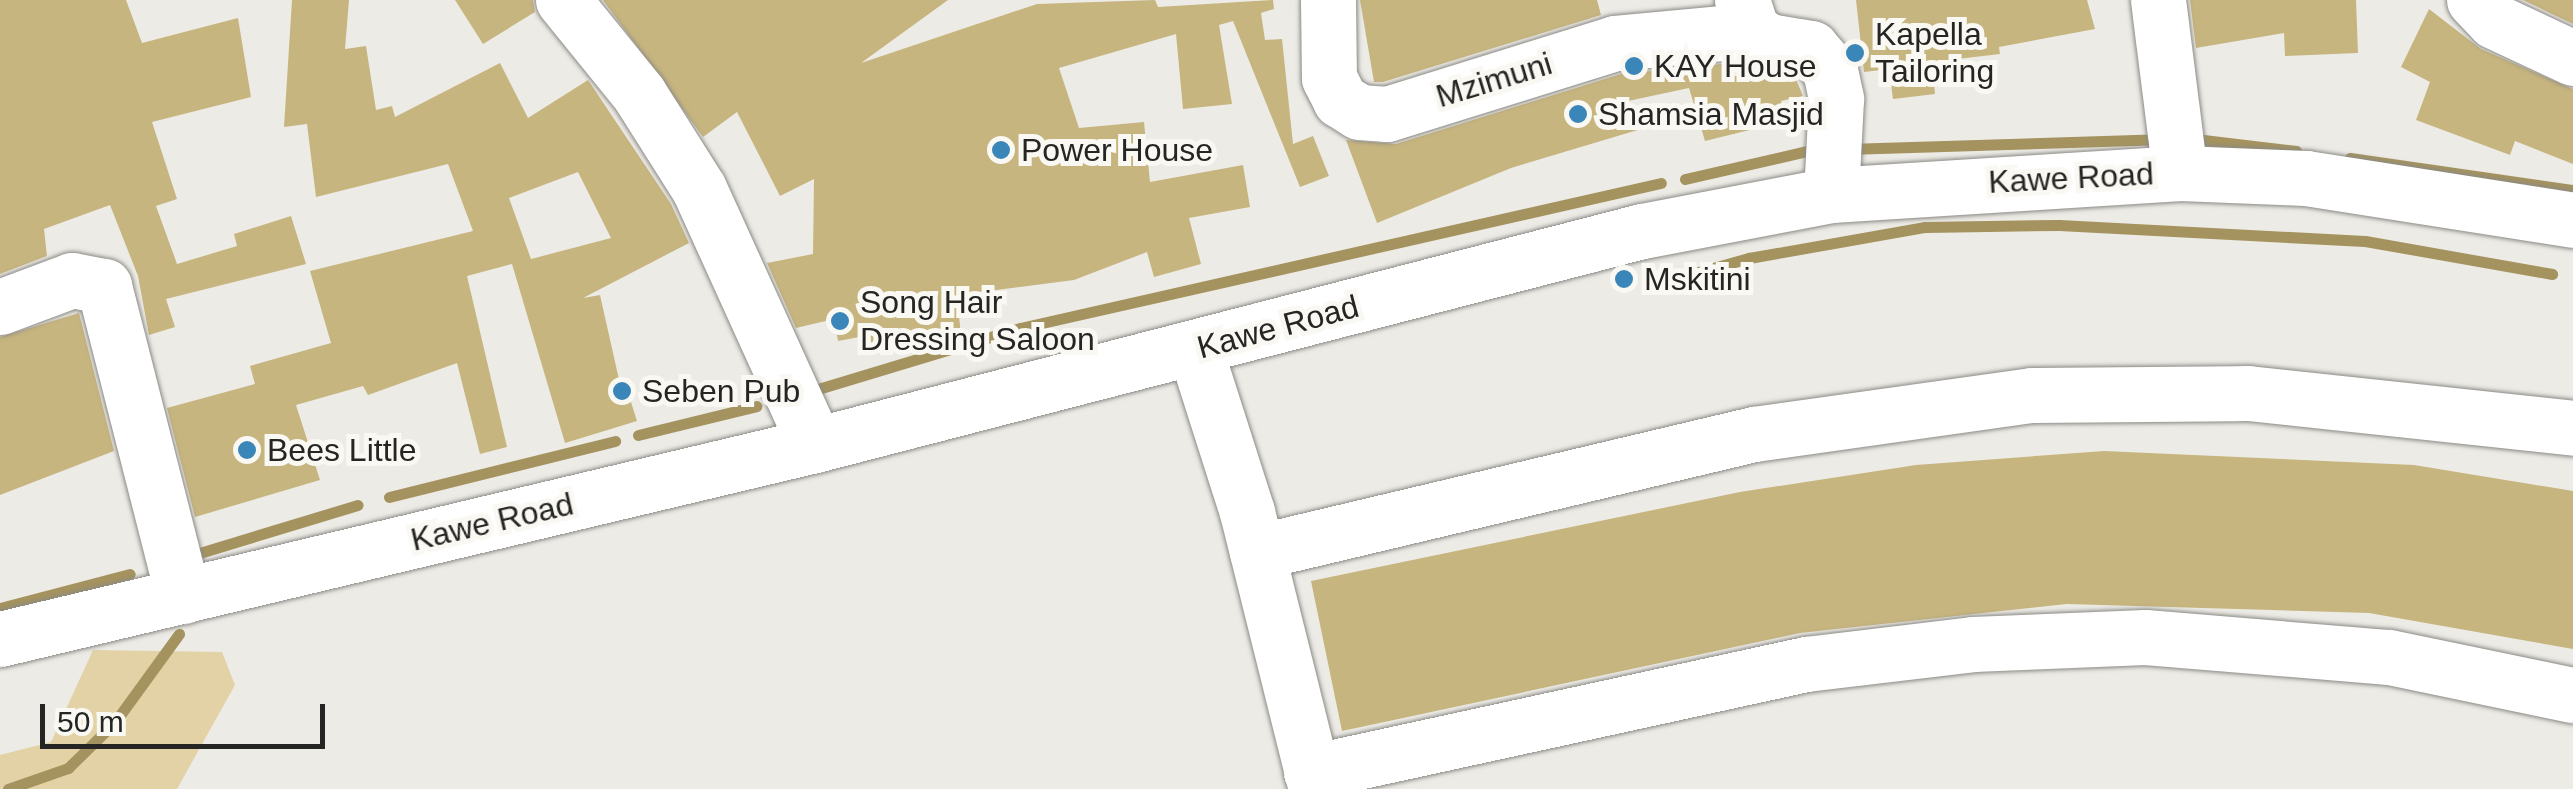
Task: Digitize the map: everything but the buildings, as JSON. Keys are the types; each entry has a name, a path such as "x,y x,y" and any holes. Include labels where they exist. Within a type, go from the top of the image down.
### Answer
{"main road":[{"path":"563,0 639,94 700,190 815,444"},
{"name":"Mzimuni","path":"1328,0 1329,78 1340,100 1359,112 1386,114 1634,38 1747,15"},
{"path":"2158,0 2180,173"},
{"path":"2474,0 2494,20 2573,58"},
{"path":"1747,15 1768,41 1810,48 1830,70 1836,99 1830,196"},
{"name":"Kawe Road","path":"0,639 815,444 1642,231 1830,196 2180,173 2306,178 2573,220"},
{"path":"0,306 72,280 104,286 183,596"},
{"path":"1194,349 1256,552 1314,780 1806,664 1973,644 2145,637 2370,656 2573,695"},
{"path":"1256,552 1754,434 2032,395 2248,393 2573,428"}],"shaded area":[{"path":"93,650 222,652 235,685 177,789 0,789 0,755 51,742"}],"waterway":[{"path":"1847,149 2159,139"},
{"path":"2195,139 2296,151"},
{"path":"1685,179 1812,150"},
{"path":"2350,158 2573,190"},
{"path":"818,389 1020,328 1661,183"},
{"path":"1652,285 1749,258 1925,227 2059,225 2365,241 2552,274"},
{"path":"638,435 757,406"},
{"path":"389,497 615,441"},
{"path":"193,555 358,505"},
{"path":"0,608 130,574"},
{"path":"8,789 68,768 115,722 179,634"}],"place":[{"name":"Kapella Tailoring","path":"1855,53"},
{"name":"KAY House","path":"1634,66"},
{"name":"Shamsia Masjid","path":"1578,114"},
{"name":"Power House","path":"1001,150"},
{"name":"Mskitini","path":"1624,279"},
{"name":"Song Hair Dressing Saloon","path":"840,321"},
{"name":"Seben Pub","path":"622,391"},
{"name":"Bees Little","path":"247,450"}]}
